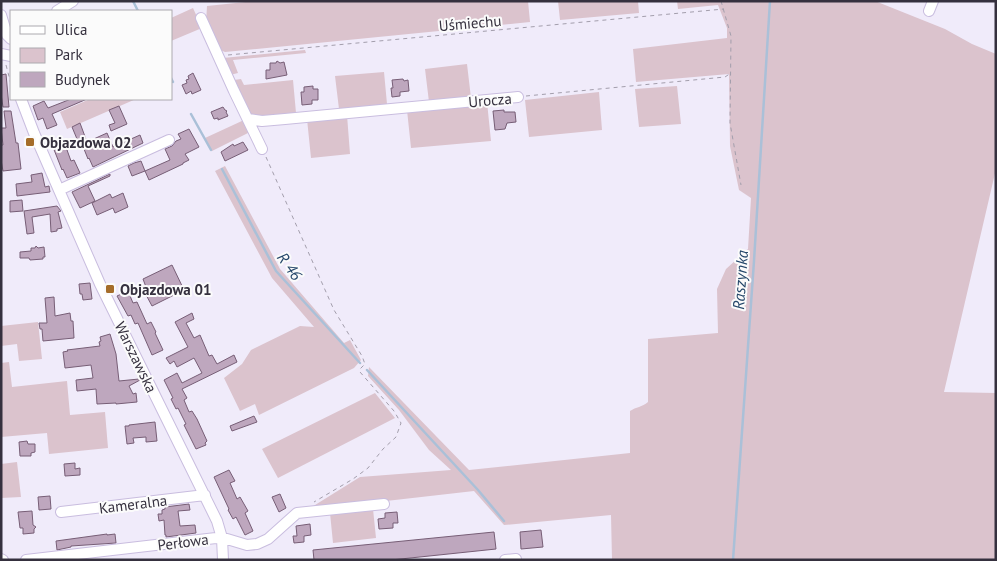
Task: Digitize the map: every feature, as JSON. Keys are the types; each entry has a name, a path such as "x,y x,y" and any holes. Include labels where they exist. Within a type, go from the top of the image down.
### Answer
{"street":[{"path":"59,10 73,1"},
{"path":"1,15 7,35 10,38"},
{"path":"201,18 262,149"},
{"name":"Urocza","path":"248,119 270,120 518,97"},
{"name":"Warszawska","path":"21,100 100,284 217,521 222,538 223,560"},
{"path":"59,190 169,140"},
{"name":"Kameralna","path":"61,512 205,495"},
{"path":"222,538 247,545 258,544 268,539 297,513 384,504"},
{"name":"Perłowa","path":"26,560 222,538"},
{"path":"505,560 516,560"}],"path":[{"path":"721,1 731,36 730,124 741,185"},
{"name":"Uśmiechu","path":"218,56 724,9"},
{"path":"8,59 10,76"},
{"name":"Urocza","path":"518,97 725,77 731,73"},
{"path":"262,149 334,310 362,356 365,364 360,369 360,372 394,411 401,423 396,437 383,449 368,468 313,503"}],"green space":[{"path":"255,1 528,1 530,22 225,52 218,49 206,23 207,6"},
{"path":"558,1 638,1 639,13 560,20"},
{"path":"677,1 875,1 945,29 972,44 996,54 996,169 944,392 996,393 996,560 612,560 611,515 504,525 474,491 307,510 360,477 451,470 429,450 399,410 368,376 369,367 469,470 630,453 630,411 648,402 648,339 718,333 717,289 726,269 748,249 751,198 739,190 730,146 729,74 636,82 633,49 727,38 727,28 718,5 678,9"},
{"path":"193,8 202,28 172,41 172,18"},
{"path":"305,50 306,53 233,60 238,73 230,75 223,58"},
{"path":"467,64 471,98 429,102 425,69"},
{"path":"384,72 387,104 339,109 335,76"},
{"path":"241,79 244,85 293,80 296,113 256,117 251,115 232,82"},
{"path":"677,86 681,124 639,127 635,89"},
{"path":"599,92 602,130 529,137 525,100"},
{"path":"88,100 134,100 67,129 60,112"},
{"path":"487,102 491,141 411,148 407,110"},
{"path":"347,115 350,154 311,158 307,119"},
{"path":"244,120 250,132 212,151 205,138"},
{"path":"225,166 280,269 344,343 350,340 361,360 354,368 259,415 255,404 240,411 224,378 242,364 251,350 300,326 314,327 272,278 215,171"},
{"path":"38,322 42,359 19,361 17,344 1,346 1,326"},
{"path":"9,362 12,387 67,381 70,415 105,412 108,448 49,454 47,433 1,437 1,363"},
{"path":"375,393 395,418 278,478 262,449"},
{"path":"17,462 21,497 1,498 1,464"},
{"path":"373,509 376,538 333,543 330,513"}],"building":[{"path":"277,61 280,63 284,62 287,75 266,79 266,70 270,70 270,63 276,63"},
{"path":"193,73 201,90 192,94 191,91 186,94 182,85 187,83 188,76"},
{"path":"6,74 9,107 3,107 1,75"},
{"path":"403,79 404,81 408,80 409,91 400,92 400,96 392,97 392,80"},
{"path":"313,86 313,89 318,89 318,100 312,100 312,104 302,105 301,92 304,92 304,87"},
{"path":"68,100 85,100 52,114 57,125 47,129 43,118 38,120 33,106 44,101 48,108"},
{"path":"119,106 127,124 111,131 109,125 115,123 109,110"},
{"path":"223,107 227,111 228,116 218,120 218,118 214,119 211,112"},
{"path":"504,110 504,112 515,112 516,122 507,123 505,129 495,130 493,111"},
{"path":"4,111 11,111 21,169 3,171 1,128 6,128"},
{"path":"80,123 87,142 107,133 113,147 140,135 143,143 93,167 82,144 67,150 71,161 74,160 80,173 67,178 51,142 62,138 64,144 77,139 72,127"},
{"path":"189,129 199,147 185,154 189,160 149,180 145,171 170,160 165,149 181,139 178,134"},
{"path":"243,142 248,150 225,161 221,152 233,144 234,146"},
{"path":"141,161 145,171 132,176 128,166"},
{"path":"42,173 45,187 49,186 50,192 17,196 16,184 32,182 31,175"},
{"path":"110,174 110,176 88,186 95,201 80,208 72,192"},
{"path":"123,193 128,207 115,213 113,208 97,215 92,203 110,194 112,198"},
{"path":"22,200 23,211 10,212 10,201"},
{"path":"57,206 61,211 58,212 62,228 51,232 50,214 32,217 34,233 27,234 24,211"},
{"path":"36,246 38,248 44,247 45,257 43,259 30,260 29,258 20,258 20,252 31,251 31,248"},
{"path":"172,265 184,290 152,306 144,291 146,287 143,279"},
{"path":"90,283 92,299 83,300 79,284"},
{"path":"128,291 133,303 137,302 147,324 151,322 163,350 152,355 138,323 135,324 131,315 128,316 117,296"},
{"path":"54,297 55,316 70,313 71,321 73,321 74,338 43,341 42,329 40,329 39,323 47,323 45,298"},
{"path":"192,313 194,319 186,323 194,338 200,335 209,356 212,355 217,364 234,355 237,362 182,389 187,398 184,400 189,412 192,411 197,419 207,441 206,445 196,449 178,408 176,409 171,399 173,398 164,380 177,373 182,383 202,373 194,358 177,367 174,361 170,364 166,358 188,347 175,322"},
{"path":"110,334 116,354 119,381 140,380 129,386 133,394 136,393 137,402 97,404 96,389 77,391 76,380 93,378 91,365 65,368 63,352 100,346 100,337"},
{"path":"254,416 257,422 232,431 230,426"},
{"path":"155,422 157,441 146,442 146,437 133,438 134,443 127,444 125,426"},
{"path":"27,441 28,444 35,444 35,452 31,453 31,456 20,456 19,442"},
{"path":"75,463 75,469 80,468 80,475 65,476 64,464"},
{"path":"229,470 235,481 230,483 237,499 240,497 248,511 245,513 253,531 245,535 236,517 233,519 228,510 214,477"},
{"path":"280,494 286,508 279,512 272,497"},
{"path":"50,496 51,509 39,510 38,497"},
{"path":"189,504 190,510 178,511 180,526 195,525 196,533 166,537 164,520 159,521 158,514 162,514 162,510 165,507"},
{"path":"32,511 33,525 36,527 34,533 23,534 23,528 20,528 18,512"},
{"path":"397,512 398,523 393,523 393,528 379,529 378,519 385,518 385,513"},
{"path":"310,524 311,535 304,536 304,542 294,543 293,536 297,536 296,526"},
{"path":"541,530 543,547 521,549 520,532"},
{"path":"494,532 496,549 391,560 314,560 313,550"},
{"path":"115,534 116,543 71,546 57,550 56,541"}],"waterway":[{"name":"R 46","path":"133,1 138,10"},
{"name":"Raszynka","path":"733,560 770,1"},
{"name":"R 46","path":"191,114 211,150"},
{"name":"R 46","path":"222,169 276,271 360,363"},
{"name":"R 46","path":"367,370 478,490 504,521"}],"place":[{"name":"Objazdowa 02","path":"30,142"},
{"name":"Objazdowa 01","path":"110,289"}]}
